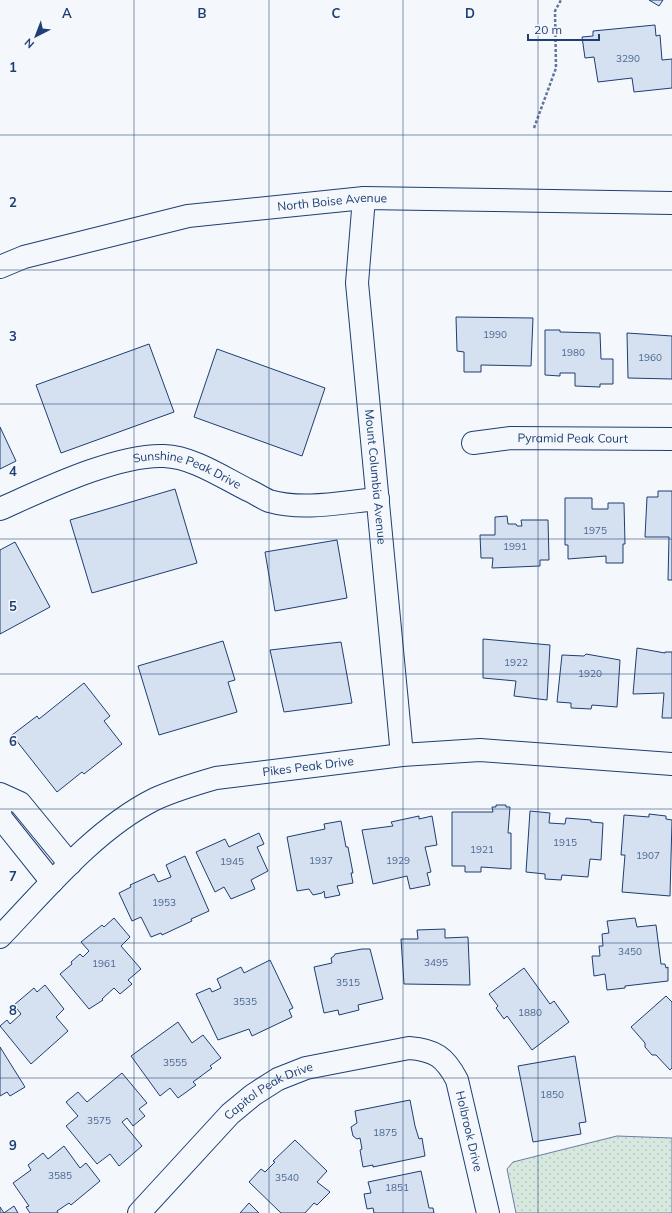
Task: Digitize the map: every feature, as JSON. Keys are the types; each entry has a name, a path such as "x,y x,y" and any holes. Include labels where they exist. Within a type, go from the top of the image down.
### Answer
{"street":[{"name":"North Boise Avenue","path":"0,267 24,257 188,216 364,198 672,203"},
{"name":"Mount Columbia Avenue","path":"364,198 357,283 402,755"},
{"name":"Pyramid Peak Court","path":"473,443 511,438 672,439"},
{"name":"Sunshine Peak Drive","path":"0,509 46,489 109,466 144,456 166,456 187,461 210,470 268,500 284,505 305,506 378,499"},
{"name":"Pikes Peak Drive","path":"0,937 70,864 122,819 155,800 187,786 216,778 246,773 402,755 480,750 672,764"},
{"path":"0,794 20,803 70,864"},
{"path":"0,812 1,818 52,882"},
{"name":"Capitol Peak Drive","path":"139,1213 230,1114 253,1095 278,1079 306,1068 409,1048 425,1049 439,1056"},
{"name":"Holbrook Drive","path":"439,1056 449,1064 457,1080 488,1213"}],"path":[{"path":"534,128 556,68 555,11 562,0"}],"shaded area":[{"path":"617,1136 672,1138 672,1213 516,1213 507,1169 513,1162"}],"building":[{"path":"649,0 663,0 659,6"},
{"path":"655,25 656,36 660,35 662,60 672,59 672,88 634,92 632,78 598,82 594,57 585,58 582,37 593,36 593,31"},
{"path":"456,317 533,318 531,366 481,365 481,372 464,372 464,352 457,351"},
{"path":"545,330 600,333 601,359 613,359 613,384 600,384 600,387 575,386 575,373 560,373 560,376 545,375"},
{"path":"627,333 672,336 672,379 628,378"},
{"path":"149,344 174,412 61,453 36,385"},
{"path":"217,349 325,388 302,456 194,417"},
{"path":"0,427 16,461 0,469"},
{"path":"175,489 197,563 92,593 70,520"},
{"path":"658,491 672,491 672,580 668,580 669,537 645,537 647,497 658,497"},
{"path":"565,498 592,498 592,509 608,509 608,503 624,503 625,544 623,544 623,563 606,563 606,556 568,559 568,545 565,545"},
{"path":"507,516 508,524 516,524 517,526 522,526 521,520 548,520 549,560 540,560 540,566 492,568 493,558 481,558 480,535 495,535 495,517"},
{"path":"337,540 347,598 275,611 265,552"},
{"path":"15,542 50,607 0,634 0,550"},
{"path":"483,639 550,645 547,700 514,696 516,681 483,678"},
{"path":"223,641 235,680 228,682 237,712 159,735 138,666"},
{"path":"341,642 352,703 284,712 270,650"},
{"path":"637,648 665,653 672,652 672,718 662,718 664,693 633,694"},
{"path":"586,654 620,660 617,707 592,705 591,709 571,708 571,703 557,702 562,655 584,656"},
{"path":"84,683 110,716 104,721 122,744 84,774 82,772 57,792 12,735 37,716 39,719"},
{"path":"496,805 506,805 506,807 510,807 508,833 511,833 511,869 481,867 481,872 465,872 465,866 452,866 452,812 493,812 492,807 496,807"},
{"path":"530,811 550,813 549,823 565,824 566,818 591,820 591,822 603,823 601,860 590,859 588,877 562,875 561,880 545,879 545,874 526,872"},
{"path":"649,814 666,816 666,819 672,820 670,896 622,892 625,855 621,855 624,815 649,817"},
{"path":"419,816 419,819 432,816 437,845 425,847 431,872 427,873 430,885 410,889 407,876 373,884 362,830 393,826 391,822"},
{"path":"341,821 346,847 348,847 353,873 351,873 353,883 337,886 340,895 325,898 324,891 313,895 309,889 297,891 287,837 325,829 324,824"},
{"path":"259,833 264,844 257,847 268,871 251,880 255,889 231,899 224,887 215,892 196,852 225,839 229,847"},
{"path":"185,856 209,911 162,935 161,933 151,937 141,917 132,921 119,893 131,887 130,885 154,874 158,882 171,877 166,865"},
{"path":"114,918 130,937 121,946 141,969 128,980 132,984 120,994 114,988 102,999 103,1000 89,1009 60,974 72,964 71,962 80,954 83,957 89,951 81,942 102,925 104,927"},
{"path":"635,918 637,927 656,925 661,964 665,964 666,968 668,967 668,981 625,986 625,988 607,990 605,974 594,976 592,956 600,956 599,946 603,946 602,934 609,933 607,921"},
{"path":"445,929 445,938 468,937 470,985 404,984 401,939 418,939 417,930"},
{"path":"370,949 383,999 358,1005 359,1010 339,1015 338,1010 324,1013 314,967 332,963 331,958 335,954"},
{"path":"270,960 293,1008 289,1010 292,1017 252,1036 249,1029 218,1040 196,994 210,988 212,992 221,988 217,979 241,967 244,973"},
{"path":"524,968 550,1004 554,1001 569,1022 532,1050 507,1016 504,1019 496,1008 498,1006 489,994"},
{"path":"45,985 64,1009 56,1017 68,1031 31,1064 0,1026 7,1020 10,1024 21,1014 14,1005 34,988 37,992"},
{"path":"666,996 672,1002 672,1068 670,1070 656,1055 652,1055 645,1047 645,1043 631,1027"},
{"path":"178,1022 192,1043 203,1035 221,1058 210,1066 212,1068 193,1082 196,1085 178,1098 170,1088 160,1096 131,1056"},
{"path":"0,1047 25,1087 10,1096 7,1092 0,1096"},
{"path":"575,1056 586,1122 579,1123 581,1134 533,1142 518,1066"},
{"path":"122,1073 147,1103 139,1109 145,1116 133,1126 127,1118 122,1122 142,1146 119,1166 110,1154 97,1164 66,1126 78,1116 66,1102 78,1092 87,1102"},
{"path":"410,1100 415,1126 419,1139 422,1138 425,1156 373,1167 373,1165 363,1167 360,1150 362,1149 360,1138 357,1139 353,1136 351,1127 357,1123 355,1111"},
{"path":"295,1140 327,1171 317,1182 330,1192 317,1205 314,1203 305,1213 281,1213 249,1182 261,1169 265,1172 275,1162 273,1161"},
{"path":"64,1146 80,1168 86,1163 100,1181 71,1205 69,1203 57,1211 58,1213 30,1213 26,1207 29,1206 13,1183 31,1170 28,1165 43,1153 48,1159"},
{"path":"421,1171 429,1208 433,1208 434,1213 374,1213 373,1208 367,1209 364,1194 371,1193 368,1182"},
{"path":"249,1203 259,1213 240,1213"},
{"path":"14,1206 18,1213 4,1213"},
{"path":"0,1207 4,1213 0,1213"}]}
